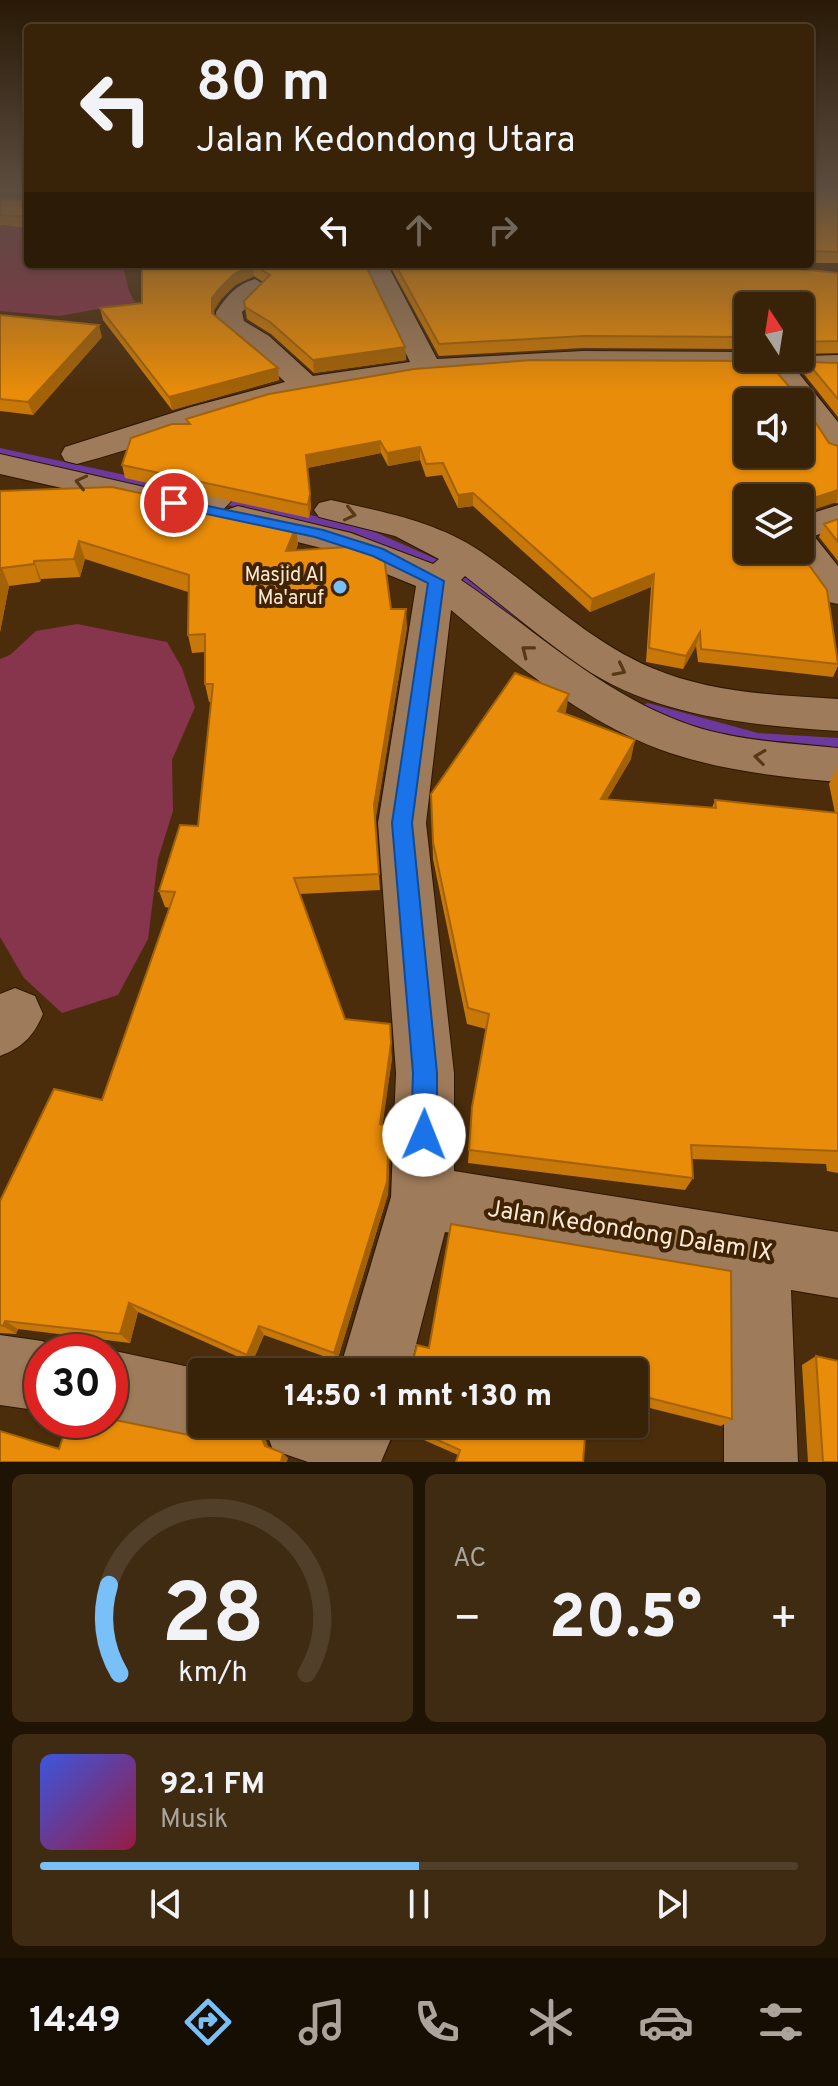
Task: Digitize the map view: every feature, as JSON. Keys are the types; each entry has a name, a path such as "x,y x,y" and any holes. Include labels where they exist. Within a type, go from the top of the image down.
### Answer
{"street":[{"path":"377,268 427,368"},
{"path":"255,287 241,296 229,312 231,325 259,342 307,387"},
{"path":"77,454 172,423 307,387 427,368 660,359 734,360"},
{"path":"814,363 838,364"},
{"path":"782,372 820,418 838,447"},
{"path":"0,437 77,454 318,533 391,541 450,570 637,678 687,696 758,710 836,732"},
{"path":"0,464 214,498"},
{"path":"814,524 838,516"},
{"path":"814,561 838,592"},
{"path":"450,570 550,669 612,707 682,739 750,756 836,732"},
{"path":"369,1358 423,1197 425,1073 402,823 450,570"},
{"name":"Jalan Kedondong Dalam IX","path":"423,1197 838,1265"},
{"path":"757,1252 761,1462"},
{"path":"0,1370 24,1373"},
{"path":"128,1389 188,1400"}],"shaded area":[{"path":"0,255 24,255 24,268 123,268 130,294 136,302 60,316 0,311"},
{"path":"77,624 167,642 182,668 195,707 172,760 173,811 158,859 148,939 118,995 62,1013 24,978 0,937 0,659 10,655 36,631"}],"building":[{"path":"142,268 247,268 234,274 212,298 212,313 278,368 169,397 100,308 142,303"},
{"path":"258,268 367,268 405,347 313,360 270,322 245,307 244,301 270,275"},
{"path":"397,268 789,268 838,273 838,341 814,342 814,292 734,292 734,337 584,336 439,344"},
{"path":"0,315 99,325 28,402 0,399"},
{"path":"532,360 734,361 734,372 777,372 790,388 734,388 734,468 814,468 814,420 829,443 838,446 838,490 814,498 814,484 734,484 734,564 808,564 827,590 838,664 701,649 700,632 686,656 649,648 654,574 592,599 473,493 458,495 443,463 426,464 420,447 387,453 380,441 306,455 310,494 308,505 122,465 131,438 172,424 190,424 186,419 269,394 414,369"},
{"path":"814,362 838,363 838,399 814,370"},
{"path":"112,487 296,527 286,551 363,546 384,557 391,609 406,609 374,805 379,874 294,878 345,1019 390,1024 391,1043 380,1124 389,1127 387,1182 334,1353 259,1326 247,1355 129,1303 120,1334 5,1321 3,1326 0,1325 0,1201 54,1089 102,1100 175,892 159,891 180,825 198,826 213,684 205,684 205,634 188,635 189,575 79,541 74,559 34,561 34,564 2,568 0,576 0,491"},
{"path":"838,519 838,542 824,524"},
{"path":"515,673 569,694 558,711 635,740 601,799 716,808 715,800 838,813 838,1151 691,1145 693,1178 469,1150 472,1107 489,1014 468,1008 433,842 431,794"},
{"path":"451,1224 731,1271 732,1419 648,1398 648,1358 414,1358 417,1345 429,1348"},
{"path":"816,1356 838,1361 838,1462 823,1462"},
{"path":"128,1423 188,1435 188,1438 262,1438 265,1446 283,1453 281,1462 0,1462 0,1431 59,1449 63,1438 128,1438"},
{"path":"433,1438 585,1438 583,1462 456,1462 460,1450"}],"waterway":[{"path":"0,452 356,529 454,572 519,623"},
{"path":"648,709 758,739 838,744"}],"place":[{"name":"Masjid Al Ma'aruf","path":"340,587"}],"route":[{"path":"174,503 318,533 378,553 436,581 402,823 425,1073 424,1135"}]}
